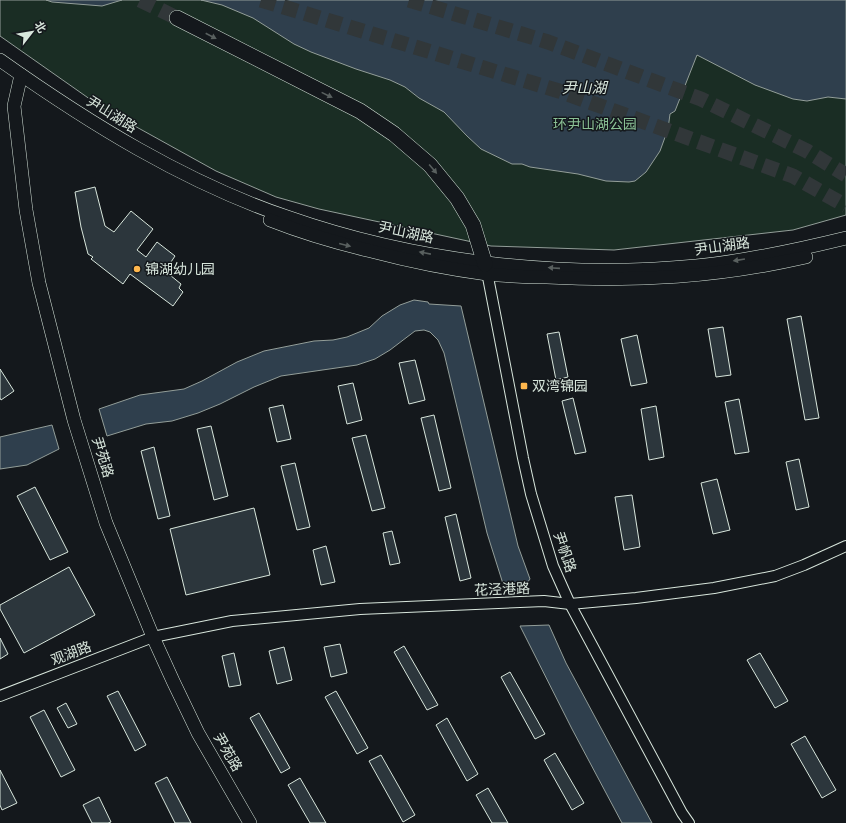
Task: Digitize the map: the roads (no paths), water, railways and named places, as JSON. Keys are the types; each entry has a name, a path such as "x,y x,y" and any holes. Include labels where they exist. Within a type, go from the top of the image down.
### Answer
{"highway":[{"path":"177,18 360,111 394,134 430,165 457,198 473,225 487,269"}],"main road":[{"name":"尹山湖路","path":"0,60 20,79"},
{"name":"尹山湖路","path":"0,70 20,79 128,144 193,178 235,197 287,217 336,232 392,247 487,269 590,280 696,276 768,265 846,247"},
{"name":"尹苑路","path":"20,79 14,106 26,210 39,283 74,420 106,523 172,681 198,733 250,823"},
{"name":"尹山湖路","path":"487,269 640,270 690,266 779,253 846,238"}],"street":[{"name":"尹帆路","path":"487,269 523,458 531,494 553,566 570,604 641,738 689,823"},
{"name":"花泾港路","path":"153,637 232,621 360,609 544,601 570,604 636,598 706,589 775,576 846,546"},
{"name":"观湖路","path":"0,696 153,637"}],"water":[{"path":"46,0 122,0 102,6 52,2"},
{"name":"尹山湖","path":"201,0 846,0 846,99 828,97 807,101 793,99 755,85 697,55 675,111 670,114 668,129 660,151 646,172 635,181 606,181 578,174 530,167 522,164 512,164 481,149 444,112 419,98 405,87 390,80 311,52 294,44 253,18 222,5"},
{"path":"414,300 428,302 429,304 461,306 518,546 530,579 522,586 504,587 487,533 444,353 438,340 430,332 424,330 415,331 390,350 375,359 357,365 281,376 198,413 172,421 146,424 107,436 99,409 140,395 184,389 237,362 264,351 314,341 333,340 347,337 369,328 382,316 400,305"},
{"path":"52,425 59,449 27,465 0,469 0,437"},
{"path":"549,625 566,663 652,823 622,823 520,626"}],"tunnel":[{"path":"140,0 177,18"},
{"path":"261,0 559,91 793,176 846,206"},
{"path":"409,0 548,42 701,99 807,151 846,175"}],"place":[{"name":"锦湖幼儿园","path":"137,269"},
{"name":"双湾锦园","path":"524,386"}],"park label":[{"name":"环尹山湖公园","path":"595,124"}]}
